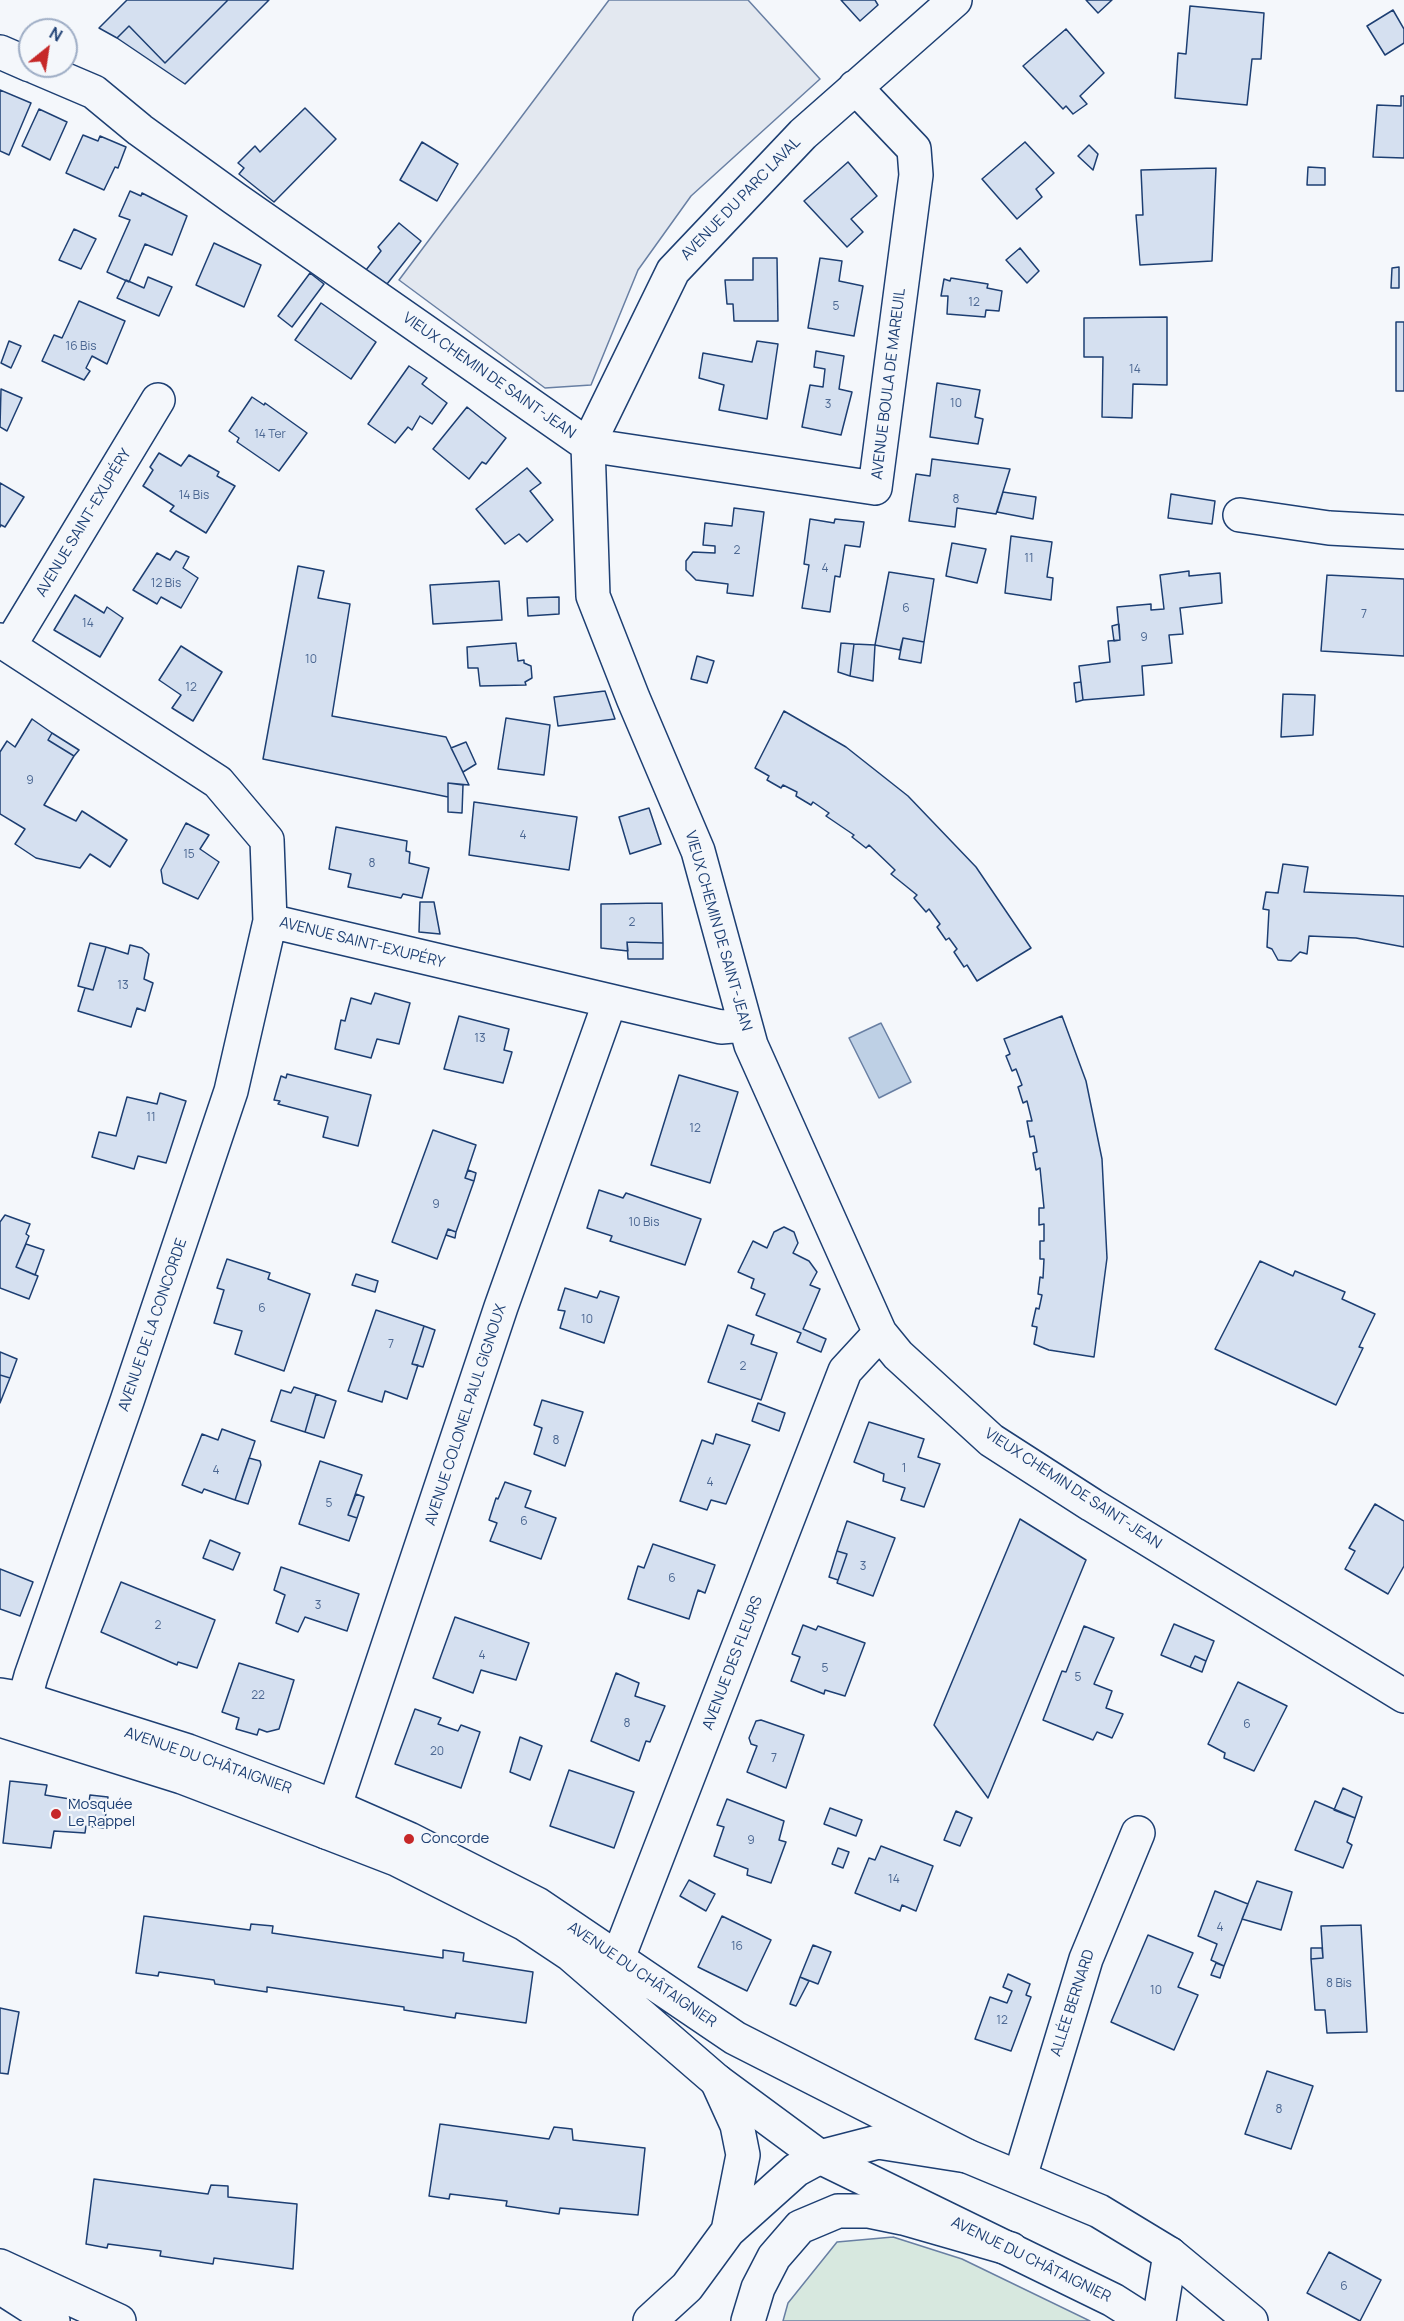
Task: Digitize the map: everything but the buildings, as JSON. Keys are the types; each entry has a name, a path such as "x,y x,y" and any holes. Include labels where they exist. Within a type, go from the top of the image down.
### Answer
{"main road":[{"name":"AVENUE DU PARC LAVAL","path":"588,445 673,271 803,134 955,0"},
{"name":"VIEUX CHEMIN DE SAINT-JEAN","path":"0,52 18,59"},
{"name":"VIEUX CHEMIN DE SAINT-JEAN","path":"62,78 94,92 140,130 234,198 588,445 594,596 633,698 698,851 745,1025 761,1067 880,1333 898,1355 991,1440 1092,1505 1404,1696"},
{"name":"AVENUE BOULA DE MAREUIL","path":"588,445 875,488 916,175 914,149 855,87"},
{"name":"AVENUE SAINT-EXUPÉRY","path":"158,400 5,643 218,782 267,840 270,921 721,1027 745,1025"},
{"path":"1240,515 1329,528 1404,532"},
{"name":"AVENUE DE LA CONCORDE","path":"10,1710 124,1412 231,1091 270,921"},
{"name":"AVENUE COLONEL PAUL GIGNOUX","path":"331,1819 501,1307 610,1001"},
{"name":"AVENUE DES FLEURS","path":"618,1958 845,1371 880,1333"},
{"name":"AVENUE DU CHÂTAIGNIER","path":"10,1710 118,1743 182,1777 409,1839 537,1904 735,2038 967,2156 1099,2211 1170,2254 1251,2321"},
{"name":"AVENUE DU CHÂTAIGNIER","path":"331,1819 406,1864 525,1924 570,1954 717,2081 820,2157 1113,2300 1146,2321"},
{"name":"ALLÉE BERNARD","path":"1020,2177 1086,1959 1138,1833"},
{"path":"570,1954 618,1958"},
{"path":"657,2030 682,2002"},
{"path":"717,2081 738,2125 743,2155 728,2230"},
{"path":"650,2321 687,2287 728,2230 789,2176 820,2157 878,2142 967,2156"},
{"path":"748,2321 758,2288 774,2257 800,2228 838,2211 869,2211 903,2218 1011,2249"},
{"path":"1159,2321 1170,2254"},
{"path":"0,2266 119,2321"},
{"path":"0,2287 53,2321"}],"shaded area":[{"path":"609,0 748,0 820,79 691,196 638,270 591,385 545,388 399,280"},
{"path":"893,2237 962,2259 1090,2321 783,2321 788,2303 837,2242"}],"water":[{"path":"881,1023 911,1082 879,1098 849,1038"}],"place":[{"name":"Mosquée Le Rappel","path":"56,1814"},
{"name":"Concorde","path":"409,1839"}]}
